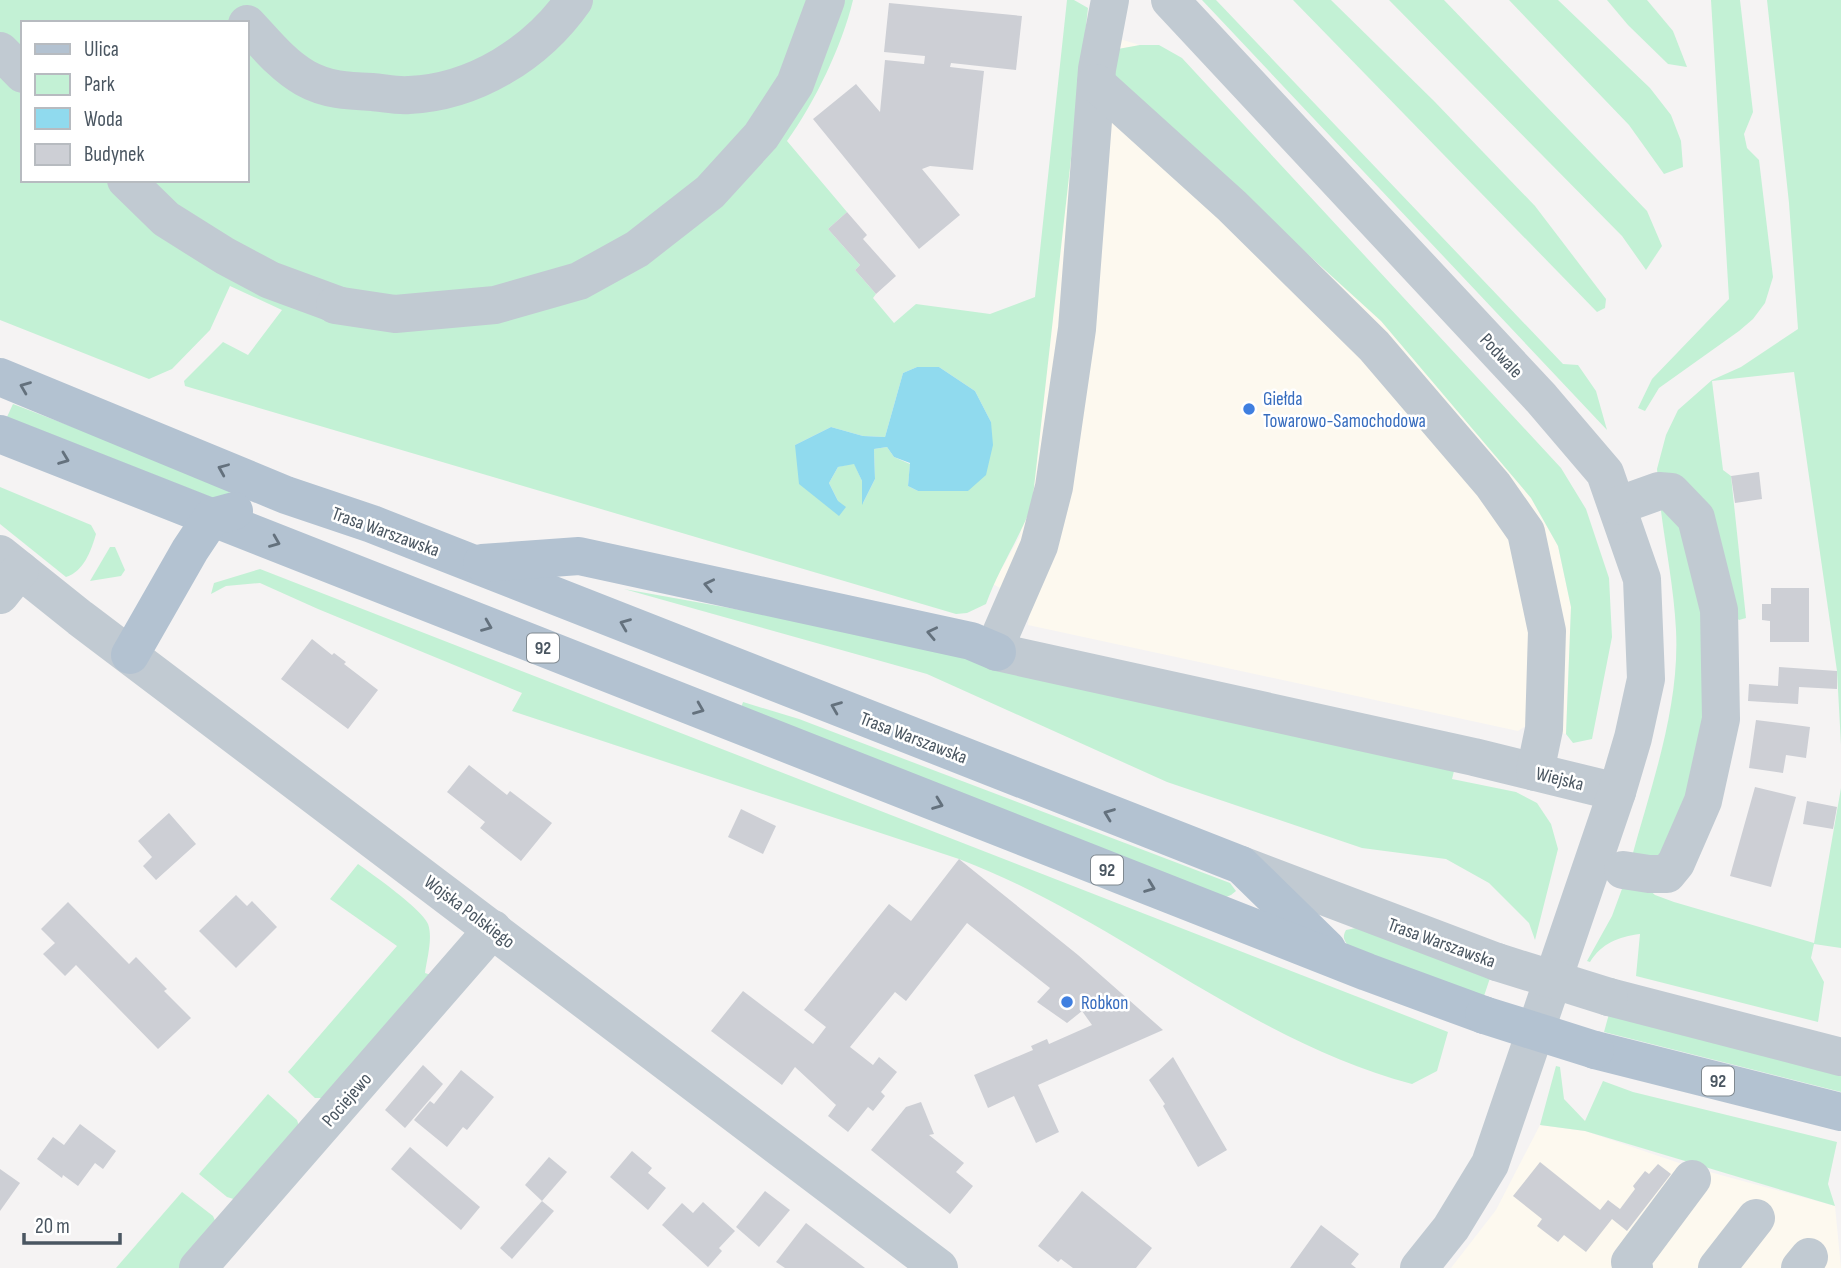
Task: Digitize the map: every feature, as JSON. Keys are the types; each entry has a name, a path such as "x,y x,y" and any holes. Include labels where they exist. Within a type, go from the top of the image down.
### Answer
{"main road":[{"name":"Trasa Warszawska","path":"0,377 286,495 372,524 1241,865"},
{"name":"92","path":"0,434 1339,961 1484,1015 1595,1050 1841,1112"},
{"path":"130,655 212,517 286,495"},
{"path":"472,563 579,556 971,641 997,652"},
{"path":"1241,865 1339,961"}],"street":[{"path":"225,0 244,21"},
{"path":"248,25 280,59 304,78 335,90 408,95 443,90 476,79 510,62 546,34 574,0"},
{"path":"128,182 166,219 225,256 270,280 336,305 395,314 495,305 579,281 637,249 710,192 761,136 795,84 826,0"},
{"path":"997,652 1002,631 1039,546 1055,487 1077,329 1097,83 1110,0"},
{"name":"Podwale","path":"1170,0 1541,398 1605,473 1642,579 1646,679 1617,792"},
{"path":"0,51 21,72"},
{"path":"1097,83 1232,206 1374,346 1493,485 1526,532 1547,631 1544,729 1535,772"},
{"path":"1617,506 1659,491 1671,492 1696,518 1719,610 1721,719 1703,801 1676,863 1667,874 1623,870"},
{"name":"Wojska Polskiego","path":"7,573 130,655 939,1268"},
{"name":"Wiejska","path":"997,652 1617,792"},
{"path":"1419,1268 1451,1228 1490,1164 1617,792"},
{"name":"Trasa Warszawska","path":"1241,865 1497,962 1609,997 1841,1057"},
{"path":"1214,912 1347,907"},
{"name":"Pociejewo","path":"198,1268 493,929"},
{"path":"1634,1268 1630,1262 1692,1179"},
{"path":"1717,1268 1756,1218"}],"shaded area":[{"name":"Giełda Towarowo-Samochodowa","path":"1085,29 1140,45 1118,49 1161,121 1381,321 1531,498 1558,546 1571,607 1566,734 1527,725 1518,731 1028,625 1030,605 993,584 1020,536"},
{"path":"1540,1125 1585,1131 1691,1167 1835,1206 1841,1268 1451,1268 1496,1210"}],"green space":[{"path":"0,0 853,0 842,36 826,73 808,109 787,141 847,212 828,229 860,265 855,270 876,294 873,298 894,323 916,304 990,314 1035,297 1067,0 1074,0 1088,8 1032,505 986,604 967,613 956,614 185,386 184,381 223,342 248,355 282,310 230,286 210,330 172,369 149,379 0,320","holes":["917,367 939,367 975,391 991,422 968,491 918,491 908,486 910,464 894,457 887,447 874,449 875,479 863,503 862,481 854,463 838,467 829,483 838,501 795,445 831,427 863,436 885,437 903,373"]},
{"path":"1202,0 1216,0 1563,364 1578,365 1596,391 1607,430"},
{"path":"1293,0 1331,0 1434,101 1535,206 1606,299 1605,308 1597,312"},
{"path":"1389,0 1444,0 1647,211 1662,246 1646,270 1622,236"},
{"path":"1509,0 1558,0 1650,88 1671,115 1681,141 1683,167 1664,174 1629,125"},
{"path":"1607,0 1647,0 1673,31 1687,67 1668,64"},
{"path":"1711,0 1740,0 1753,112 1744,134 1747,148 1759,160 1773,277 1765,303 1753,319 1659,388 1645,411 1638,408 1652,379 1729,299"},
{"path":"1767,0 1841,0 1841,745 1837,671 1794,372 1712,381 1723,470 1731,476 1746,618 1739,620 1724,606 1658,480 1657,469 1666,435 1678,410 1712,380 1741,367 1798,329 1789,203"},
{"path":"1159,45 1182,58 1561,468 1586,509 1609,578 1612,637 1592,739 1573,743 1566,734 1571,607 1558,546 1531,498 1381,321 1112,76 1118,49"},
{"path":"13,404 224,485 230,492 223,498 213,498 7,417"},
{"path":"0,487 91,525 96,534 89,553 78,570 66,577 0,524"},
{"path":"1660,503 1673,511 1700,568 1708,698 1671,858 1631,860 1669,718 1676,659 1673,598"},
{"path":"110,547 115,547 125,570 121,576 90,581"},
{"path":"260,569 1448,1032 1437,1071 1412,1084 1352,1064 1294,1039 1238,1009 1073,913 1017,884 959,859 512,711 522,693 260,583 226,586 211,594 214,583"},
{"path":"624,589 945,647 1455,767 1452,779 1516,792 1537,803 1551,824 1558,849 1535,940 1529,923 1489,883 1446,859 1362,848 1167,782 927,674"},
{"path":"743,702 799,719 1230,883 1236,891 1221,899 741,708"},
{"path":"1841,788 1841,948 1814,944 1811,958 1824,982 1818,1022 1636,976 1640,934 1611,942 1590,962 1587,961 1612,916 1626,878 1639,881 1655,895 1674,902 1814,943"},
{"path":"358,864 424,917 430,935 425,973 434,976 330,1098 315,1098 288,1072 397,946 330,899"},
{"path":"1356,928 1490,978 1484,996 1349,946 1344,939 1345,932"},
{"path":"1609,1014 1841,1075 1841,1092 1604,1032"},
{"path":"1556,1066 1560,1067 1564,1099 1585,1121 1603,1081 1633,1092 1837,1142 1828,1184 1835,1206 1585,1131 1540,1125"},
{"path":"268,1094 297,1120 300,1129 240,1201 227,1197 199,1174"},
{"path":"182,1192 213,1216 219,1230 185,1268 116,1268"}],"water":[{"path":"917,367 939,367 975,391 991,422 993,445 986,475 968,491 918,491 908,486 910,463 894,457 887,447 874,449 875,479 862,505 862,481 854,464 838,467 829,483 838,501 846,507 839,516 799,484 795,445 831,427 863,436 885,437 903,373"}],"building":[{"path":"889,3 1022,16 1016,70 951,63 950,67 984,71 973,170 930,166 922,169 960,215 919,249 813,119 856,84 880,112 885,60 924,64 925,56 884,52"},
{"path":"847,212 867,235 863,239 896,276 876,294 855,270 860,265 828,229"},
{"path":"1759,472 1762,499 1735,503 1731,476"},
{"path":"1771,588 1809,588 1809,642 1770,642 1770,621 1762,620 1762,604 1771,604"},
{"path":"312,639 346,662 344,664 378,690 348,729 281,679"},
{"path":"1779,667 1837,671 1837,689 1799,687 1798,704 1748,701 1749,684 1778,686"},
{"path":"1756,720 1810,727 1806,758 1786,755 1783,773 1749,768"},
{"path":"469,765 507,795 510,791 552,823 521,861 480,828 485,822 447,792"},
{"path":"1755,787 1796,797 1771,887 1730,876"},
{"path":"1807,801 1837,807 1833,829 1803,824"},
{"path":"741,809 776,826 763,854 728,837"},
{"path":"169,813 196,844 156,880 143,866 152,857 138,841"},
{"path":"959,859 1078,955 1163,1030 1038,1085 1059,1132 1036,1143 1014,1096 988,1108 974,1075 1033,1050 1031,1046 1047,1039 1049,1044 1092,1025 1082,1011 1067,1023 1037,1002 1050,988 967,923 906,1001 895,992 850,1047 873,1065 879,1057 897,1072 881,1092 885,1096 873,1111 868,1107 848,1132 828,1116 836,1105 795,1067 782,1085 711,1031 743,991 813,1044 826,1027 804,1010 889,904 911,921"},
{"path":"236,895 247,906 252,901 277,927 236,968 199,931"},
{"path":"68,902 129,964 136,957 191,1018 158,1049 76,965 65,976 43,954 55,943 41,929"},
{"path":"1173,1057 1227,1150 1198,1167 1163,1106 1165,1104 1149,1080"},
{"path":"423,1065 443,1084 405,1128 385,1110"},
{"path":"461,1070 494,1097 467,1130 463,1127 447,1147 414,1120 430,1101 434,1104"},
{"path":"921,1102 934,1134 929,1135 964,1163 956,1172 973,1186 950,1214 871,1150 906,1107"},
{"path":"80,1124 116,1151 103,1169 95,1163 78,1186 63,1175 62,1178 37,1159 53,1137 64,1145"},
{"path":"410,1147 480,1207 461,1230 391,1169"},
{"path":"632,1151 652,1168 648,1173 666,1188 648,1210 610,1177"},
{"path":"549,1157 567,1172 542,1201 525,1185"},
{"path":"1540,1162 1600,1210 1608,1200 1620,1209 1645,1171 1649,1174 1658,1164 1671,1174 1627,1231 1612,1219 1586,1252 1564,1235 1558,1242 1537,1226 1542,1219 1513,1196"},
{"path":"0,1169 20,1183 0,1211"},
{"path":"765,1191 790,1210 759,1247 736,1227"},
{"path":"1082,1191 1152,1248 1136,1268 1073,1268 1061,1259 1058,1262 1038,1246"},
{"path":"542,1201 554,1211 512,1259 500,1248"},
{"path":"703,1202 735,1231 719,1248 722,1251 708,1267 662,1225 682,1203 693,1213"},
{"path":"806,1223 865,1268 785,1268 776,1262"},
{"path":"1321,1225 1359,1254 1351,1264 1356,1268 1290,1268"}],"place":[{"name":"Giełda Towarowo-Samochodowa","path":"1249,409"},
{"name":"Robkon","path":"1067,1002"}]}
